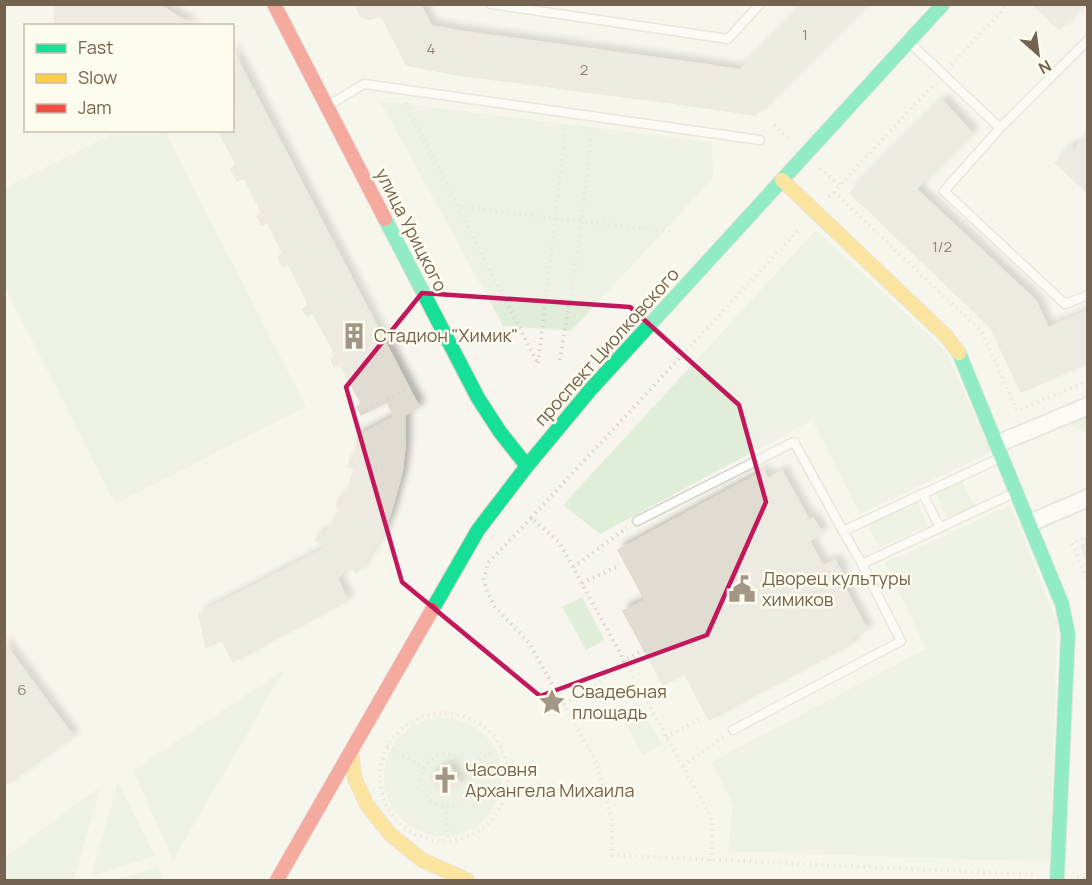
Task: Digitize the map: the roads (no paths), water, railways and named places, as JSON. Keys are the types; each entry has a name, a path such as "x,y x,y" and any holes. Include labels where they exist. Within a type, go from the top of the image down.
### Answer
{"street":[{"name":"улица Урицкого","path":"274,4 478,398 500,432 527,466"},
{"name":"проспект Циолковского","path":"277,880 478,530 591,389 944,4"},
{"path":"782,180 946,336 958,352 1018,492 1062,604 1068,634 1057,878"},
{"path":"1000,450 1088,406"},
{"path":"1030,523 1088,498"},
{"path":"351,753 355,779 367,805 390,834 422,860 467,880"}],"lane":[{"path":"491,4 728,39 760,4"},
{"path":"1088,40 1000,128 944,191 1065,303 1088,295"},
{"path":"909,42 1000,128"},
{"path":"327,106 364,84 760,140"},
{"path":"637,521 794,442 862,564 901,641 733,730"},
{"path":"843,531 923,494 1000,450"},
{"path":"862,564 1018,492"},
{"path":"923,494 940,528"}],"place":[{"name":"Стадион \"Химик\"","path":"354,336"},
{"name":"Дворец культуры химиков","path":"742,589"},
{"name":"Свадебная площадь","path":"552,702"},
{"name":"Часовня Архангела Михаила","path":"445,780"}]}
